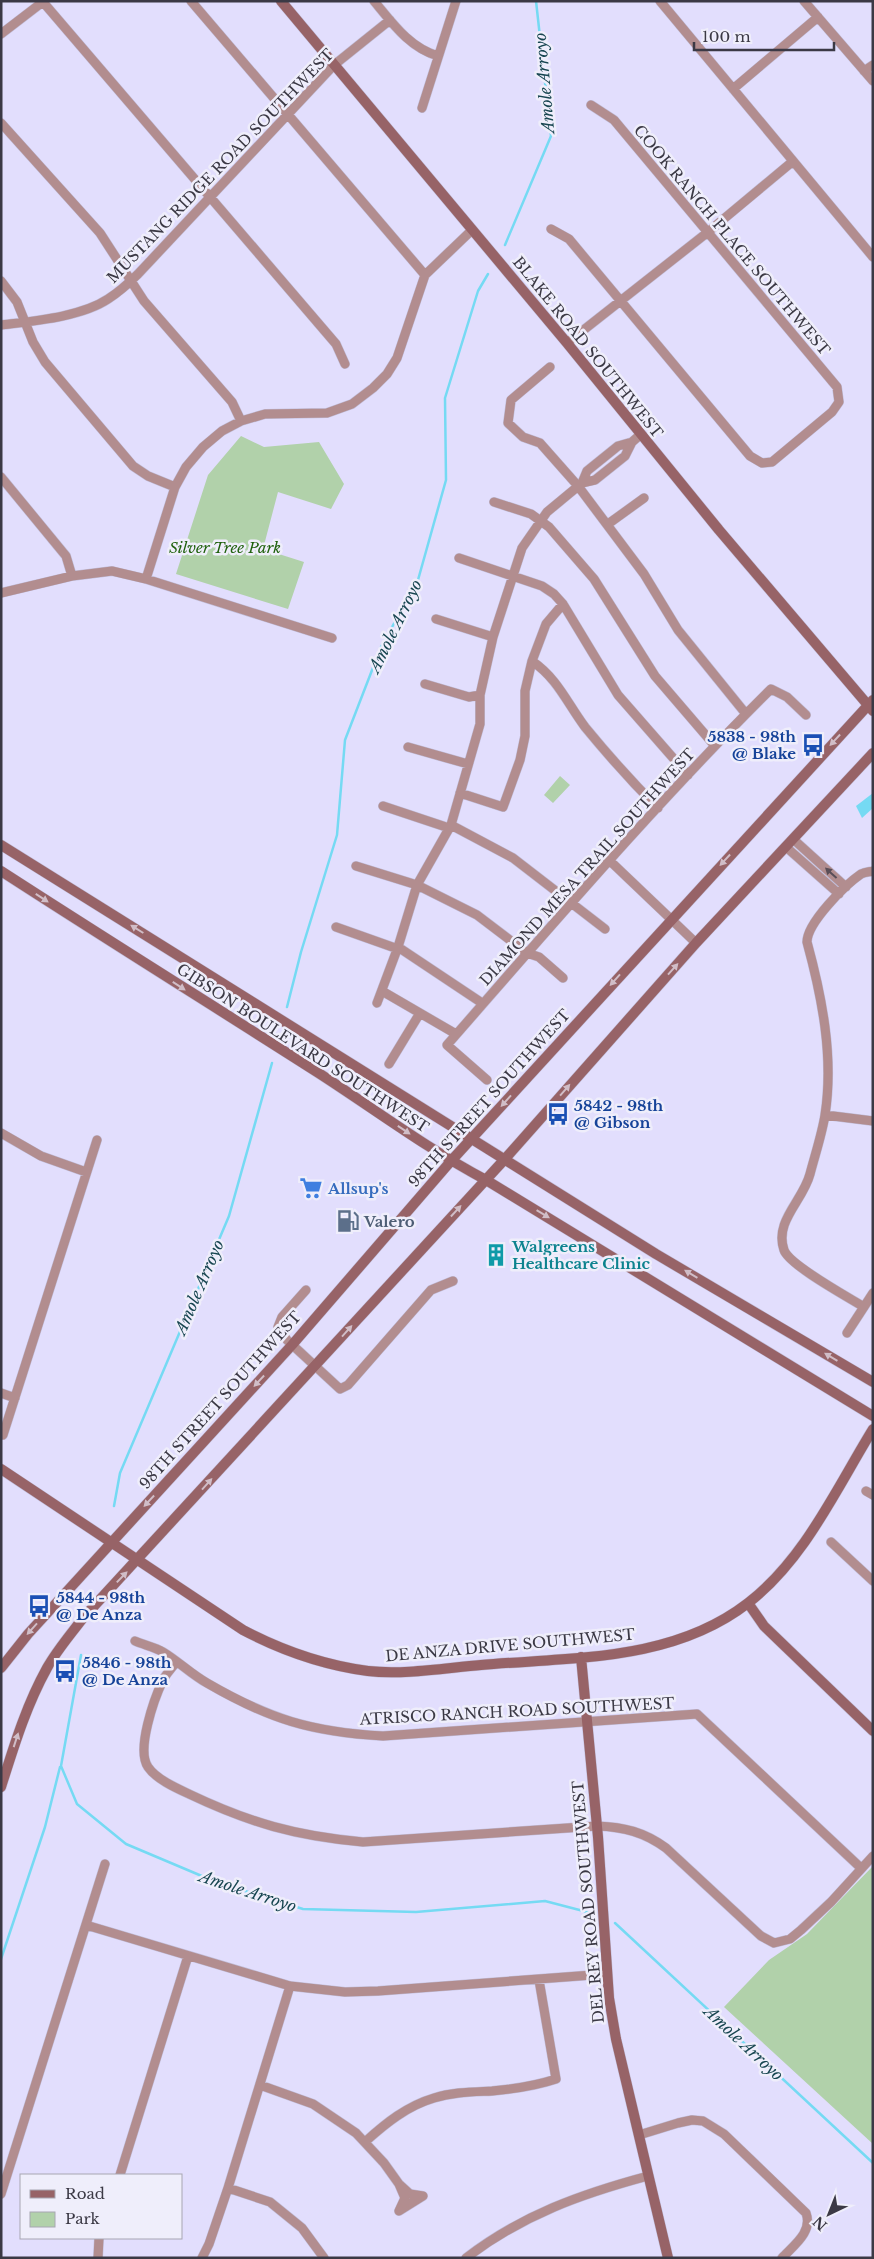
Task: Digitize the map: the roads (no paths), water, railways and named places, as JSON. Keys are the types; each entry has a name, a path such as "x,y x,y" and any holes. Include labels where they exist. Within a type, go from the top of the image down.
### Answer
{"street":[{"path":"1,34 44,1 336,344 345,364"},
{"path":"191,1 425,275"},
{"name":"BLAKE ROAD SOUTHWEST","path":"281,1 568,343 640,435 871,705"},
{"path":"374,1 412,44 424,52 438,56"},
{"path":"422,108 456,1"},
{"path":"660,1 792,162 873,257"},
{"path":"804,1 873,81"},
{"path":"733,89 818,17"},
{"name":"MUSTANG RIDGE ROAD SOUTHWEST","path":"1,325 76,312 106,300 130,281 334,65 390,20"},
{"path":"864,71 873,65"},
{"name":"COOK RANCH PLACE SOUTHWEST","path":"592,105 614,120 837,387 839,402 832,412 772,462 762,463 750,456 620,301"},
{"path":"1,123 100,232 144,301 232,402 242,421"},
{"path":"568,343 708,232 792,162"},
{"path":"551,229 569,239 620,301"},
{"path":"146,579 175,487 186,467 203,447 222,431 242,421 265,414 328,412 352,404 373,388 387,374 397,358 425,275 472,230"},
{"path":"1,280 17,302 33,342 45,362 133,466 148,476 175,487"},
{"path":"550,367 511,400 508,423 523,437 540,443 580,484 644,574 678,630 746,714"},
{"path":"580,484 595,480 625,456 632,442 640,435"},
{"path":"377,1003 398,948 417,885 450,827 480,724 480,694 493,638 522,548 540,520 580,484 587,471 618,446 632,442"},
{"path":"600,460 608,469"},
{"path":"1,477 66,556 72,576"},
{"path":"608,524 644,498"},
{"path":"494,502 531,514 549,527 594,579 656,676 715,746"},
{"path":"459,558 542,586 554,594 563,604 618,695 688,775"},
{"path":"1,593 72,576 112,571 146,579 332,638"},
{"path":"460,793 503,807 520,760 525,736 525,691 532,661 546,624 563,604"},
{"path":"436,619 493,638"},
{"path":"532,661 547,672 585,726 631,780 658,808"},
{"path":"425,684 468,697 480,694"},
{"name":"DIAMOND MESA TRAIL SOUTHWEST","path":"487,1080 447,1045 482,1002 609,860 715,746 771,690 787,697 806,715"},
{"name":"98TH STREET SOUTHWEST","path":"1,1668 28,1634 292,1345 451,1161 672,918 871,705"},
{"path":"408,747 468,764"},
{"path":"1,1787 25,1713 48,1666 83,1618 486,1180 696,943 873,753"},
{"path":"383,806 450,827 514,858 570,904 605,929"},
{"path":"789,843 815,859 846,887"},
{"path":"789,843 808,867 839,894"},
{"name":"GIBSON BOULEVARD SOUTHWEST","path":"1,845 656,1254 873,1382"},
{"path":"808,867 815,859"},
{"path":"609,860 672,918 696,943"},
{"path":"356,866 417,885 478,915 527,953 539,957 563,978"},
{"name":"GIBSON BOULEVARD SOUTHWEST","path":"1,871 187,992 318,1072 451,1161 486,1180 873,1416"},
{"path":"864,1307 793,1262 787,1256 782,1243 782,1226 802,1196 810,1177 825,1114 828,1052 822,1006 807,935 810,927 846,887 863,872 873,871"},
{"path":"336,927 398,948 482,1002"},
{"path":"382,990 456,1034"},
{"path":"389,1064 420,1013"},
{"path":"825,1114 873,1120"},
{"path":"1,1132 41,1156 86,1172"},
{"path":"3,1435 96,1140"},
{"path":"306,1290 279,1322 280,1332 314,1367 340,1389 348,1385 431,1290 453,1281"},
{"path":"847,1333 873,1293"},
{"path":"1,1393 15,1398"},
{"name":"DE ANZA DRIVE SOUTHWEST","path":"1,1469 112,1541 243,1630 274,1646 301,1657 333,1666 370,1671 410,1670 581,1657 640,1650 679,1640 722,1620 748,1603 780,1574 796,1554 873,1429"},
{"path":"831,1542 873,1581"},
{"path":"748,1603 776,1639 873,1730"},
{"name":"ATRISCO RANCH ROAD SOUTHWEST","path":"135,1641 162,1651 204,1682 275,1718 311,1728 348,1734 383,1736 586,1720 697,1714 861,1868"},
{"name":"DEL REY ROAD SOUTHWEST","path":"581,1657 597,1826 606,1974 616,2038 668,2258"},
{"path":"176,1662 161,1685 143,1744 143,1757 148,1768 178,1789 231,1814 266,1826 328,1839 363,1842 597,1826 629,1829 653,1838 761,1936 774,1942 790,1939 801,1930 831,1902 873,1856"},
{"path":"1,2194 105,1864"},
{"path":"86,1925 290,1986 337,1991 378,1992 606,1974"},
{"path":"120,2174 188,1956"},
{"path":"366,2141 396,2116 433,2098 453,2093 537,2085 556,2079 539,1980"},
{"path":"202,2258 209,2244 228,2188 290,1986"},
{"path":"260,2085 313,2104 356,2133 366,2141 399,2184"},
{"path":"639,2135 692,2120 703,2121 724,2134 806,2212 808,2218 806,2233 782,2258"},
{"path":"466,2258 503,2233 559,2204 594,2191 648,2176"},
{"path":"228,2188 270,2202 302,2228 324,2258"},
{"path":"98,2258 99,2239"}],"water":[{"path":"873,793 873,808 862,818 856,806"}],"waterway":[{"name":"Amole Arroyo","path":"505,245 551,136 536,1"},
{"name":"Amole Arroyo","path":"287,1007 301,952 337,835 345,740 381,647 418,580 446,480 445,398 478,291 488,274"},
{"name":"Amole Arroyo","path":"114,1506 120,1473 229,1216 272,1063"},
{"name":"Amole Arroyo","path":"81,1655 61,1766 77,1804 126,1844 216,1882 303,1909 416,1912 545,1901 591,1913"},
{"path":"1,1959 45,1827 60,1767"},
{"name":"Amole Arroyo","path":"615,1923 873,2163"}],"place":[{"name":"5838 - 98th @ Blake","path":"813,745"},
{"name":"5842 - 98th @ Gibson","path":"558,1114"},
{"name":"Allsup's","path":"311,1188"},
{"name":"Valero","path":"348,1221"},
{"name":"Walgreens Healthcare Clinic","path":"496,1255"},
{"name":"5844 - 98th @ De Anza","path":"39,1606"},
{"name":"5846 - 98th @ De Anza","path":"65,1671"}],"park label":[{"name":"Silver Tree Park","path":"225,547"}]}
